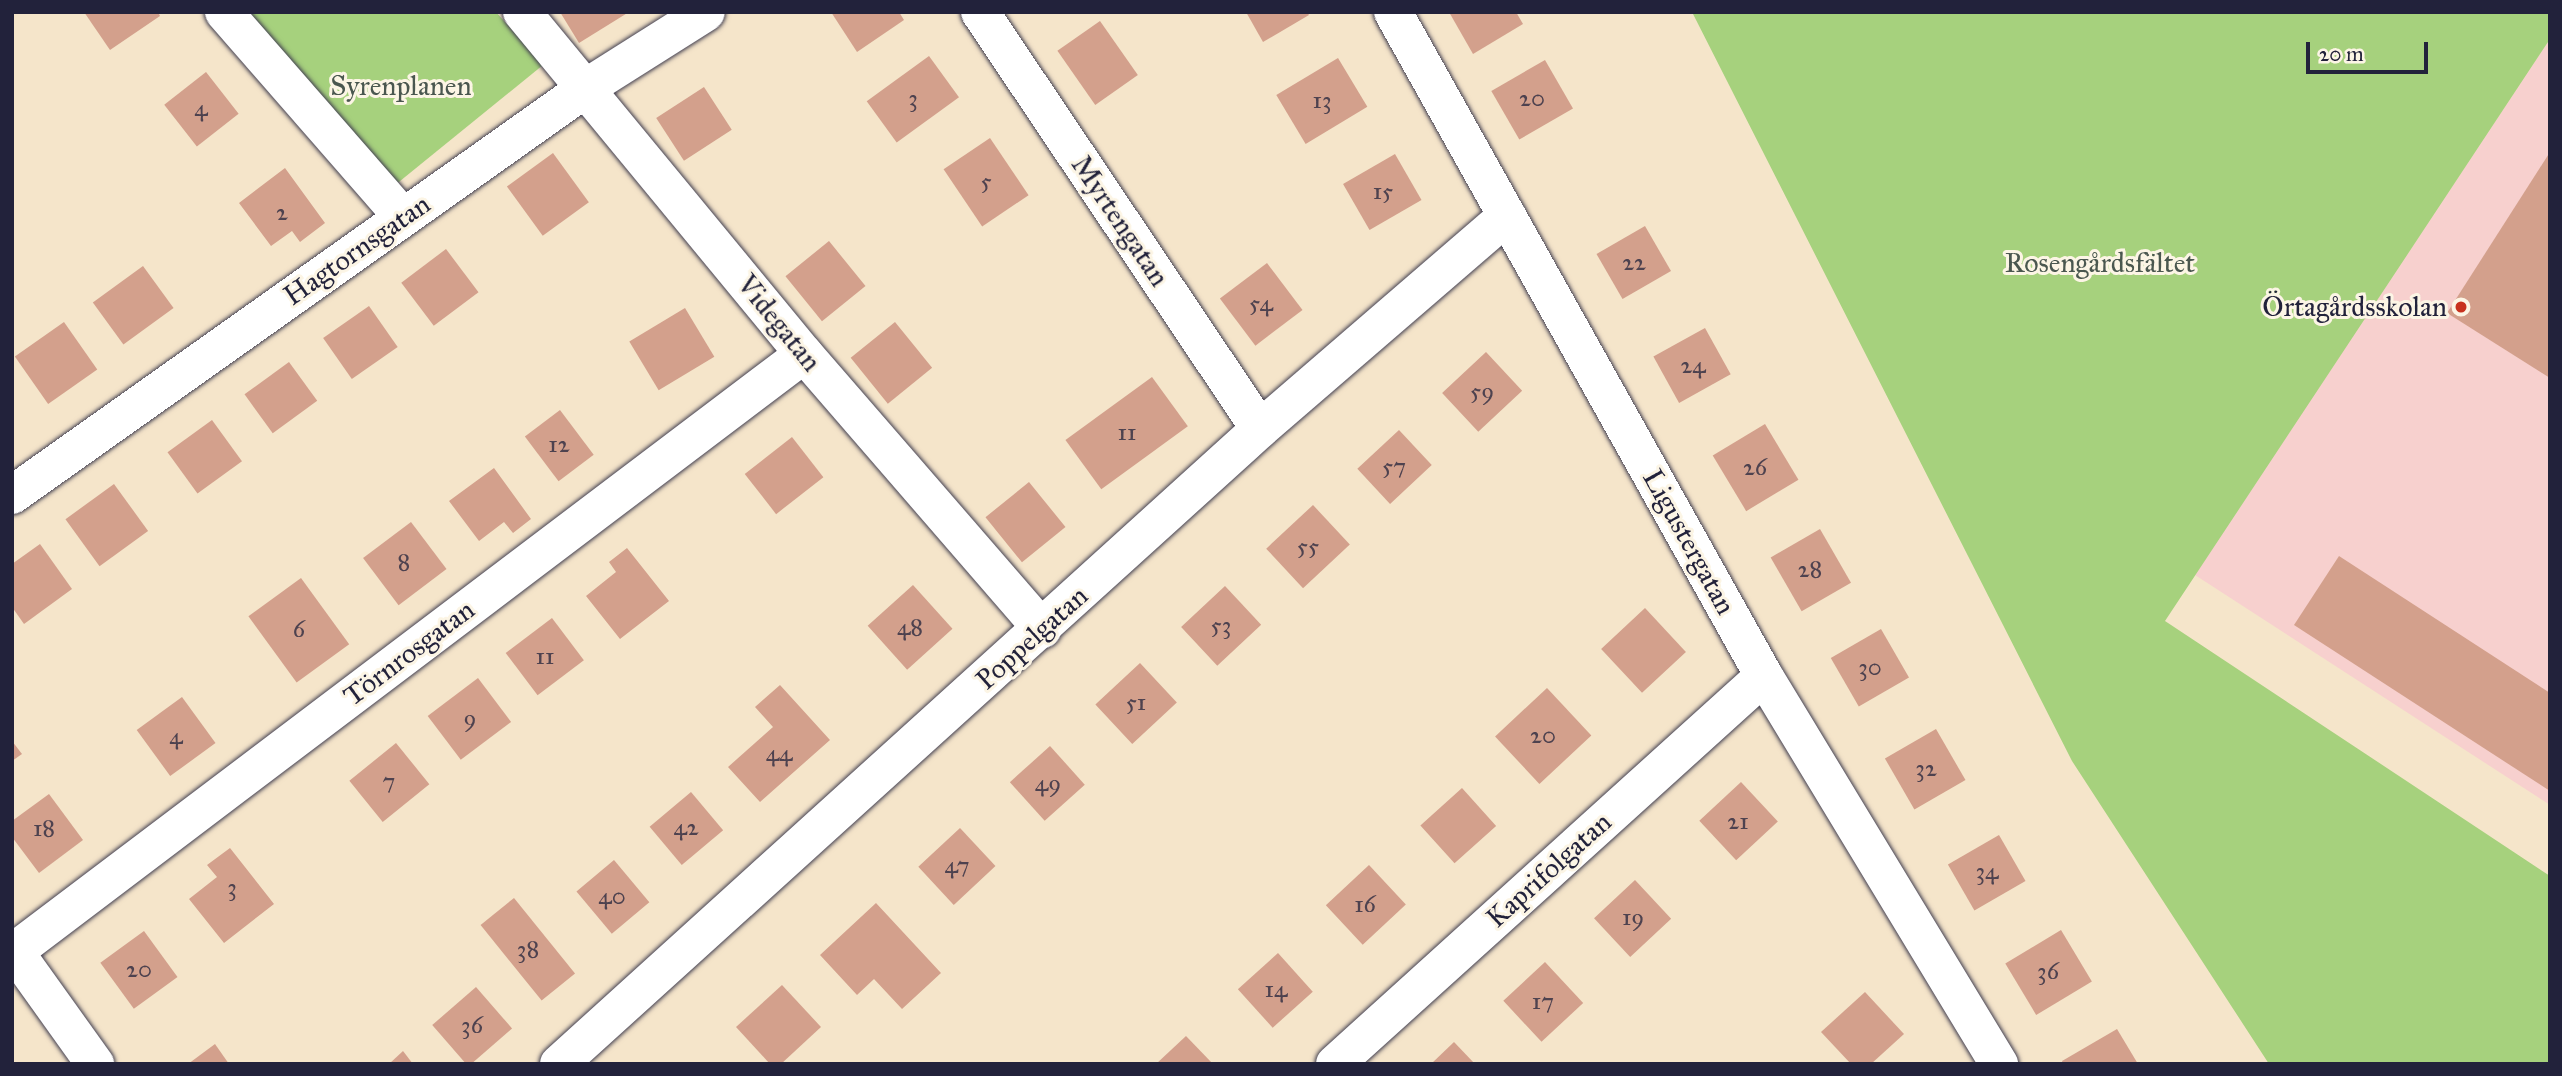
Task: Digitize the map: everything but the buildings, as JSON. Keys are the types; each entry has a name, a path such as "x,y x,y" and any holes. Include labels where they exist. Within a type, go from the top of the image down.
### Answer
{"street":[{"path":"224,12 403,218"},
{"name":"Videgatan","path":"522,12 589,86 804,354 1042,629"},
{"name":"Hagtornsgatan","path":"12,495 589,86 706,12"},
{"name":"Myrtengatan","path":"980,12 1260,429"},
{"name":"Ligustergatan","path":"1393,12 1763,676 1989,1060"},
{"name":"Poppelgatan","path":"559,1064 1260,429 1507,216"},
{"name":"Törnrosgatan","path":"14,949 804,354"},
{"name":"Kaprifolgatan","path":"1335,1064 1763,676"},
{"path":"14,949 95,1064"}],"shaded area":[{"name":"Örtagårdsskolan","path":"2550,39 2550,805 2195,575"}],"green space":[{"name":"Syrenplanen","path":"247,12 496,12 543,65 389,190"},
{"name":"Rosengårdsfältet","path":"1692,12 2550,12 2550,39 2165,621 2550,876 2550,1064 2269,1064 2072,761"}],"place":[{"name":"Örtagårdsskolan","path":"2461,307"}]}
